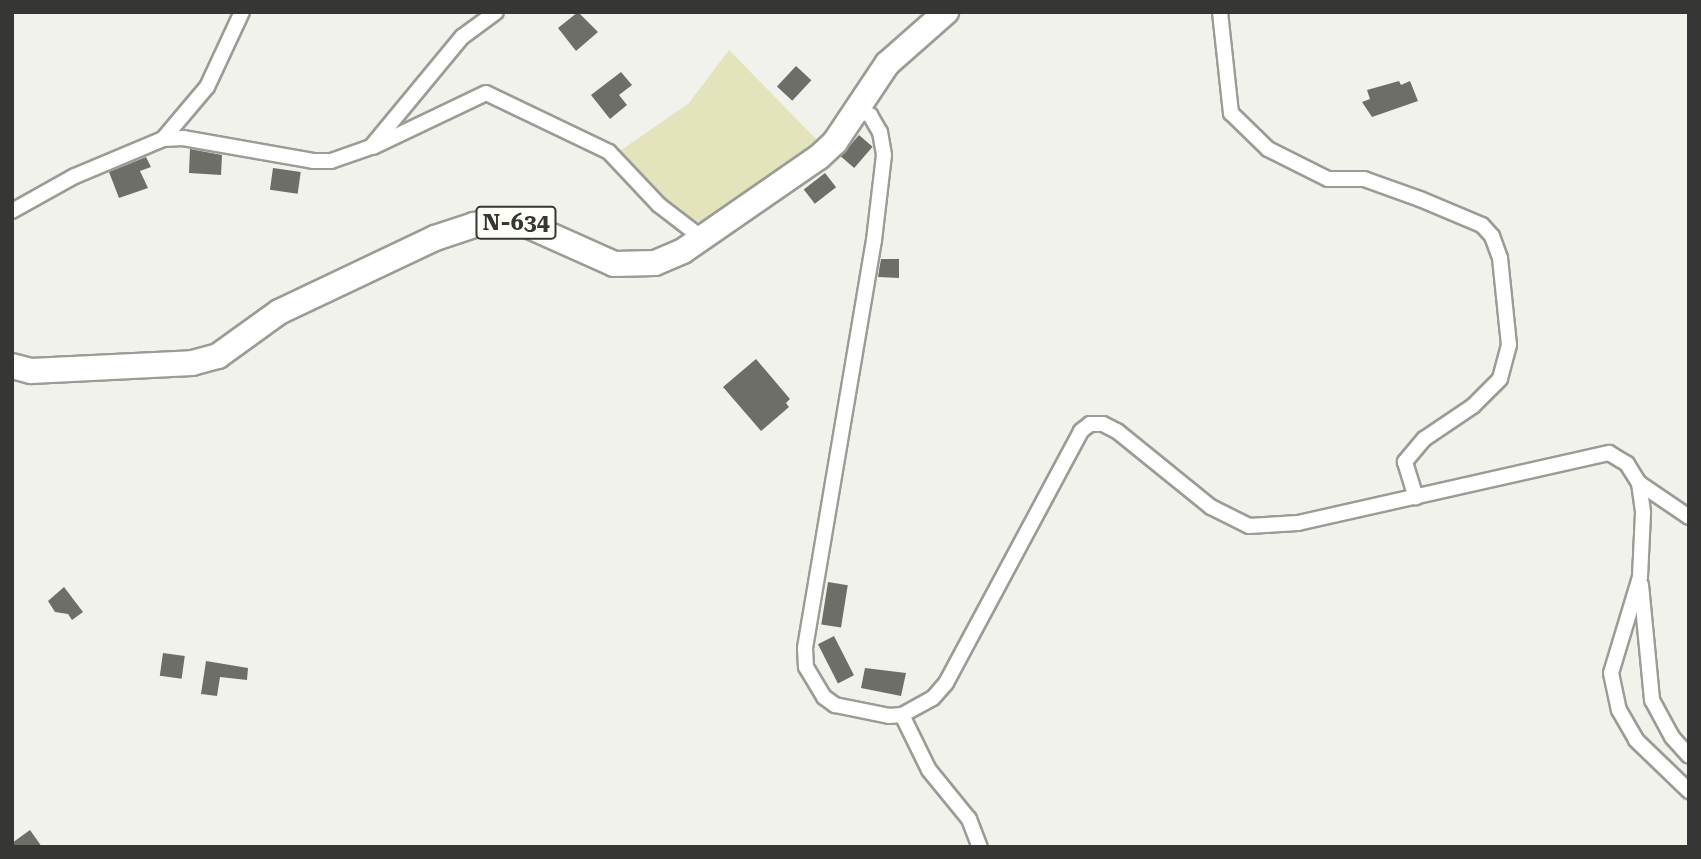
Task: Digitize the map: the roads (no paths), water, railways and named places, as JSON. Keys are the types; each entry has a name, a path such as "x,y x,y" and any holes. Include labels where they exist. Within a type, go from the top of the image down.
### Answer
{"highway":[{"name":"N-634","path":"12,366 31,371 165,365 218,356 279,312 435,238 474,225 502,221 527,225 595,257 632,266 655,262 702,238 819,157 856,111 887,64 946,12"}],"street":[{"path":"163,139 207,87 242,12"},
{"path":"371,147 462,37 496,12"},
{"path":"1220,12 1231,113 1268,149 1328,179 1364,179 1420,199 1482,225 1492,236 1500,258 1508,345 1500,379 1473,406 1424,439 1405,462 1416,497"},
{"path":"12,211 75,176 163,139 183,138 313,161 331,161 371,147 485,93 609,152 659,205 702,238"},
{"path":"856,111 870,116 880,132 884,155 874,240 808,625 806,667 814,685 835,705 902,715 933,698 946,683 1081,431 1090,424 1103,424 1117,431 1211,507 1249,526 1298,523 1609,453 1627,464 1639,483 1689,517"},
{"path":"1639,483 1640,577 1645,663 1652,700 1672,737 1689,756"},
{"path":"1640,577 1611,673 1619,710 1636,740 1689,791"},
{"path":"902,715 929,770 969,819 980,847"}]}
